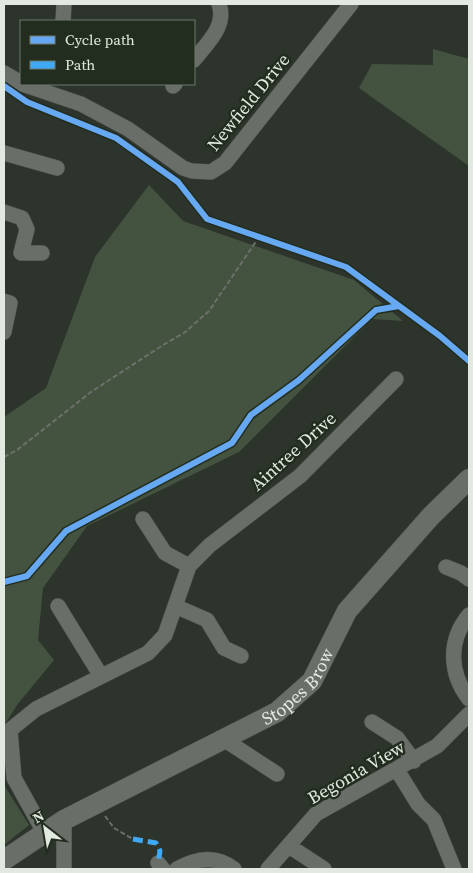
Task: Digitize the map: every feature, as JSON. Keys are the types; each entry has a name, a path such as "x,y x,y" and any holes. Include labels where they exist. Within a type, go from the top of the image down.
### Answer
{"main road":[{"name":"Stopes Brow","path":"4,860 64,820 278,712 312,681 347,611 431,516 469,479"}],"street":[{"path":"63,20 64,4"},
{"path":"195,59 216,32 221,21 222,12 219,4"},
{"name":"Newfield Drive","path":"28,85 46,88 111,119 184,168 198,173 211,172 225,163 351,4"},
{"name":"Newfield Drive","path":"4,74 20,83"},
{"path":"4,153 58,168"},
{"path":"4,212 22,218 27,229 21,254 42,253"},
{"path":"4,301 10,303 4,332"},
{"name":"Aintree Drive","path":"44,832 14,778 10,730 36,709 148,653 165,635 189,566 210,545 300,476 396,380"},
{"path":"143,519 165,553 189,566"},
{"path":"446,567 469,579"},
{"path":"58,606 100,676"},
{"path":"175,606 207,620 224,648 241,656"},
{"path":"469,614 458,634 453,652 457,678 469,699"},
{"name":"Begonia View","path":"268,869 303,828 326,806 414,761 438,746 469,714"},
{"path":"372,722 397,738 414,761"},
{"path":"225,740 277,774"},
{"path":"397,770 418,804 434,820 454,869"},
{"path":"64,820 64,869"},
{"path":"289,846 324,869"},
{"path":"177,869 195,861 209,859 224,862 234,869"}],"path":[{"path":"250,234 268,240"},
{"path":"4,457 17,450 90,392 184,333 209,310 259,237"},
{"path":"98,803 114,828 133,840"}],"green space":[{"path":"433,49 469,59 469,166 359,88 372,64 433,65"},
{"path":"149,185 183,221 354,280 403,321 372,319 239,452 87,526 43,588 38,640 54,660 17,705 4,726 4,417 46,388 95,257"},
{"path":"4,785 29,825 4,845"}],"marked path":[{"path":"133,839 156,843 160,851 158,863"}],"cycle path":[{"path":"4,86 27,102 116,138 178,182 207,219 346,267 440,336 469,361"},
{"path":"4,582 27,576 66,531 232,443 251,415 299,380 376,310 399,306"}]}
